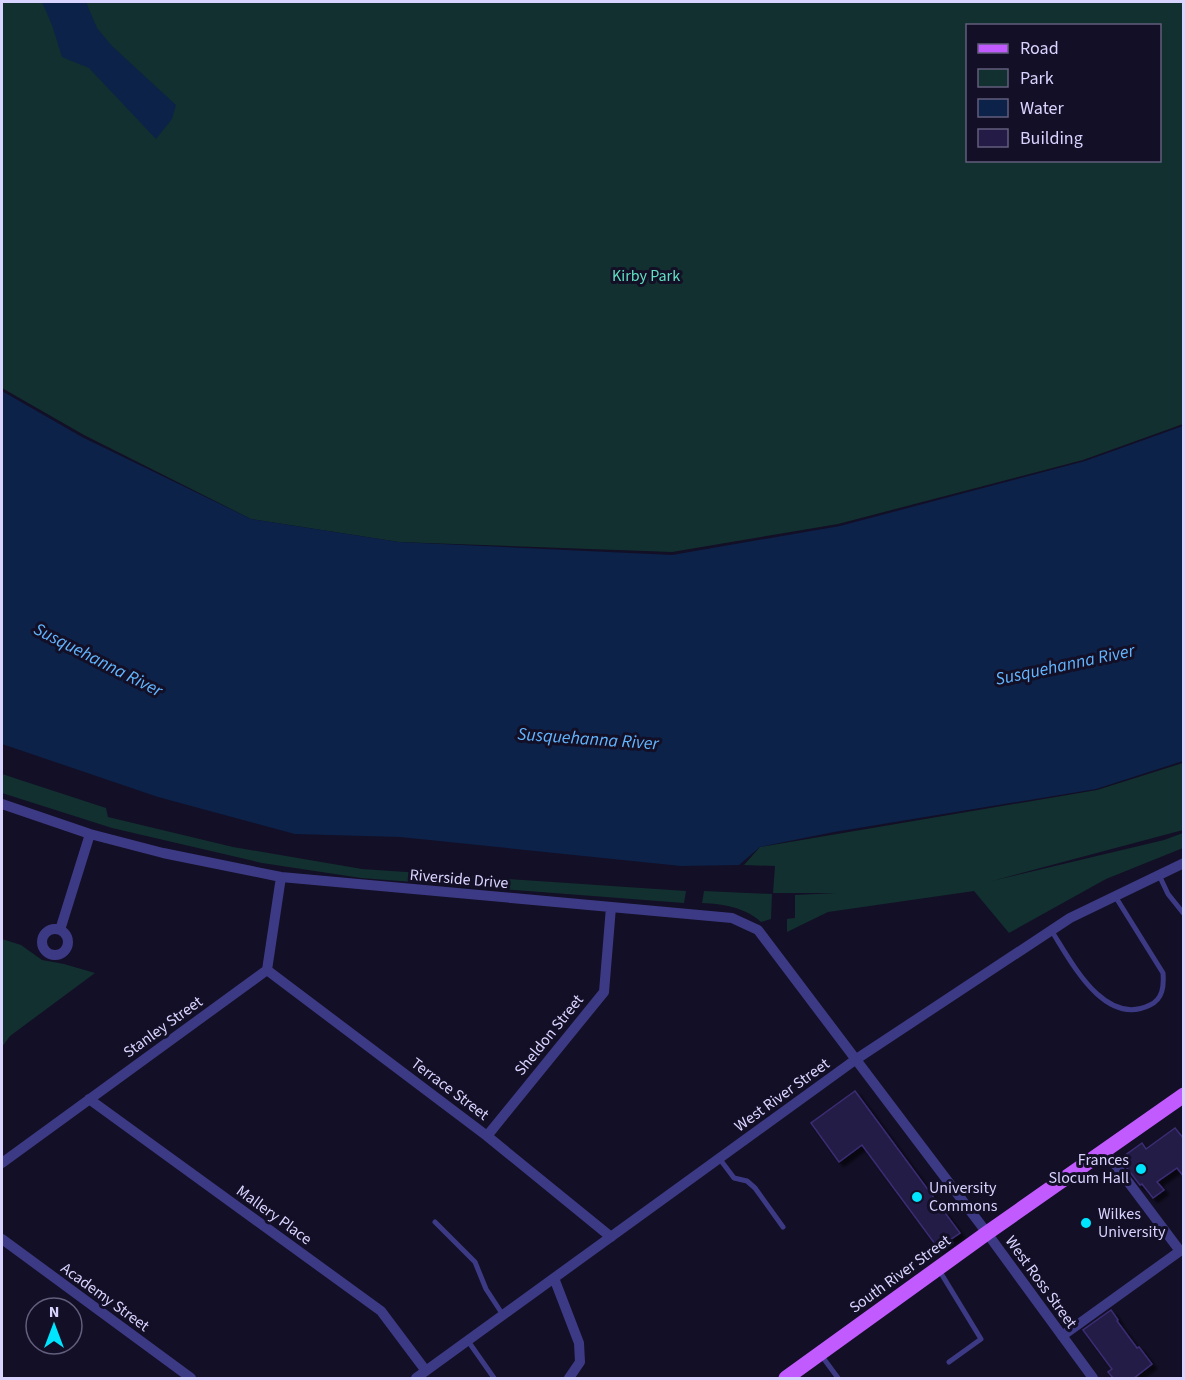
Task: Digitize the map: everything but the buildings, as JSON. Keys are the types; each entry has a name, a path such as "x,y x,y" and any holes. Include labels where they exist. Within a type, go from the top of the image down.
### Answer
{"main road":[{"name":"South River Street","path":"786,1378 1184,1095"}],"street":[{"name":"Riverside Drive","path":"2,804 90,834 163,853 280,877 732,918 758,930 855,1060"},
{"path":"60,930 90,834"},
{"name":"West River Street","path":"416,1378 855,1060 1070,918 1182,866"},
{"path":"267,970 280,877"},
{"name":"Sheldon Street","path":"487,1136 604,992 611,907"},
{"name":"Stanley Street","path":"2,1163 267,970"},
{"name":"Terrace Street","path":"267,970 487,1136 611,1237"},
{"name":"West Ross Street","path":"855,1060 987,1233 1093,1378"},
{"name":"Mallery Place","path":"89,1099 381,1311 426,1371"},
{"path":"1062,1336 1180,1251 1105,1151"},
{"name":"Academy Street","path":"2,1239 191,1378"},
{"path":"554,1278 579,1343 580,1362 569,1378"}],"lane":[{"path":"1159,875 1168,894 1184,914"},
{"path":"1051,930 1081,976 1104,1001 1132,1009 1148,1006 1158,1000 1164,984 1163,973 1115,896"},
{"path":"719,1158 734,1178 747,1181 755,1188 783,1227"},
{"path":"435,1222 475,1262 486,1288 503,1315"},
{"path":"938,1268 981,1339 949,1362"},
{"path":"468,1341 494,1378"},
{"path":"820,1354 838,1378"}],"green space":[{"name":"Kirby Park","path":"2,2 1183,2 1183,424 1083,460 838,524 672,552 399,542 251,519 84,435 2,388"},
{"path":"1183,763 1183,830 992,881 1164,840 1183,833 1183,848 1106,879 1009,933 974,891 828,912 787,932 787,919 795,918 795,895 837,893 773,893 775,866 744,865 760,847 1097,790"},
{"path":"2,774 106,808 108,817 233,847 362,869 686,891 684,903 361,878 262,863 112,828 2,793"},
{"path":"704,891 772,894 771,919 761,922 741,910 725,905 702,903"},
{"path":"2,939 21,945 42,960 95,973 10,1036 2,1047"}],"water":[{"path":"42,2 86,2 97,28 112,46 176,105 172,119 156,139 89,68 62,57"},
{"name":"Susquehanna River","path":"2,391 82,437 251,519 399,542 672,555 840,526 1085,461 1183,426 1183,761 1096,789 834,832 760,847 739,865 681,866 400,837 295,834 158,797 2,744"}],"place":[{"name":"Frances Slocum Hall","path":"1141,1169"},
{"name":"University Commons","path":"917,1197"},
{"name":"Wilkes University","path":"1086,1223"}]}
